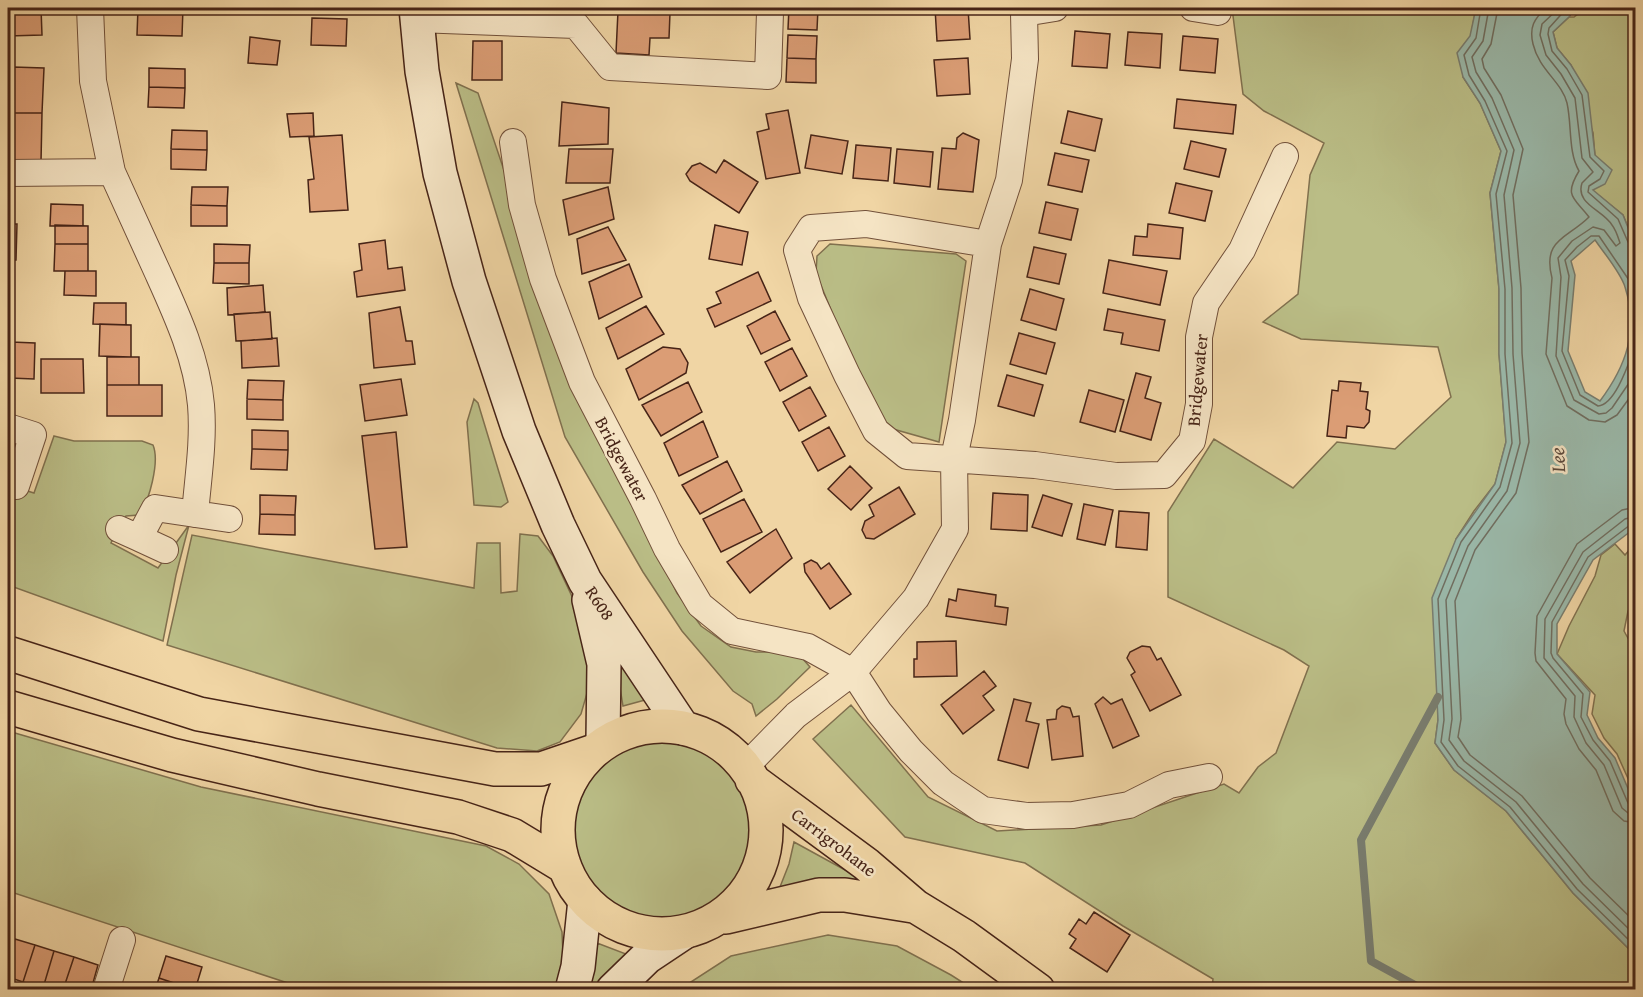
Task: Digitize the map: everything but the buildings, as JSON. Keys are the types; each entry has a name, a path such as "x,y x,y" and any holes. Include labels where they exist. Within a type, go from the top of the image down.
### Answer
{"highway":[{"path":"8,653 198,714 495,769 541,769 637,728 660,726 683,729 706,736 727,750 748,774 763,808 765,837 760,867 746,894 726,917 709,926 683,933 656,935 630,929 606,917 585,900 565,867 559,843 558,818 574,771 597,746"},
{"path":"8,707 172,755 318,789 458,817 512,835 565,867"},
{"name":"Carrigrohane","path":"748,774 866,864 915,906 964,936 1038,990"},
{"name":"Carrigrohane","path":"726,917 819,895 845,895 915,906"}],"main road":[{"name":"R608","path":"417,13 422,71 433,147 469,281 519,430 558,525 585,581 683,729"},
{"name":"R608","path":"585,581 604,664 597,746"},
{"path":"572,990 578,967 585,900"},
{"path":"613,990 647,957 683,933"}],"street":[{"path":"90,8 96,98 112,172 172,304 196,372 202,429 195,514"},
{"path":"748,774 796,715 853,672 916,598 955,529 954,458 962,420 988,244 1009,180 1025,59 1024,13 1055,8"},
{"path":"1193,8 1218,12"},
{"path":"417,13 576,25 610,67 768,76 770,12"},
{"name":"Bridgewater","path":"513,142 522,205 543,279 582,382 667,549 700,605 732,632 808,647 853,672 879,712 911,752 943,783 983,810 1027,816 1073,815 1129,805 1169,785 1209,777"},
{"name":"Bridgewater","path":"988,244 866,224 811,228 797,250 812,298 847,375 876,431 907,456 1035,465 1116,476 1164,475 1192,441 1199,404 1199,337 1206,303 1242,250 1285,156"},
{"path":"8,173 112,172"},
{"path":"8,427 33,435 16,486"},
{"path":"165,550 129,534 155,508 229,519"},
{"path":"106,990 122,940"}],"green space":[{"path":"1232,8 1476,8 1463,77 1480,103 1501,151 1490,193 1499,289 1499,354 1506,442 1495,484 1456,539 1437,669 1438,720 1435,743 1454,770 1506,811 1573,893 1635,955 1635,989 1212,989 1213,979 1123,926 1025,863 905,837 813,739 851,705 928,797 997,831 1101,825 1224,784 1239,793 1258,767 1276,753 1309,666 1284,650 1168,597 1168,512 1214,439 1293,488 1337,442 1395,449 1451,397 1438,347 1301,339 1263,322 1298,294 1310,175 1324,143 1264,111 1243,94"},
{"path":"1586,8 1635,8 1635,245 1623,215 1592,190 1595,156 1593,133 1571,65 1557,48 1553,32 1569,17 1574,17"},
{"path":"456,83 478,93 511,191 613,465 677,593 701,626 731,647 756,652 778,652 802,658 810,667 756,716 752,704 733,691 682,631 643,572 565,437"},
{"path":"830,244 956,254 966,261 939,442 886,427 844,342 816,273 817,256"},
{"path":"474,399 478,403 508,502 501,507 474,505 467,422"},
{"path":"54,436 74,441 142,441 153,445 154,471 143,509 139,515 126,516 111,543 158,568 189,525 163,641 8,585 8,485 34,493"},
{"path":"520,534 538,536 553,556 583,620 594,669 581,714 560,742 537,751 497,748 167,645 192,535 474,588 477,543 500,543 501,593 517,591"},
{"path":"1635,543 1635,602 1628,611 1624,631 1635,651 1635,794 1617,754 1604,738 1592,714 1595,695 1557,654 1595,576 1601,555 1615,544 1625,555"},
{"path":"614,651 645,700 623,706"},
{"path":"8,731 201,787 486,846 519,864 549,894 562,932 564,979 561,989 306,989 8,891"},
{"path":"661,742 695,749 724,768 743,797 750,831 743,865 724,894 695,913 661,920 627,913 598,894 579,865 572,831 579,797 598,768 627,749"},
{"path":"794,842 878,888 780,887"},
{"path":"828,935 897,946 973,989 680,989 731,956"},
{"path":"597,943 626,954 597,989 583,990"}],"water":[{"name":"Lee","path":"1476,8 1573,8 1570,16 1553,32 1557,48 1571,65 1588,93 1595,155 1612,170 1605,184 1593,190 1623,215 1635,245 1635,528 1593,560 1557,624 1557,654 1590,692 1587,715 1598,738 1615,758 1635,805 1635,955 1573,893 1506,811 1454,770 1435,743 1438,720 1432,598 1456,539 1495,484 1506,442 1499,354 1499,289 1490,193 1501,151 1480,103 1463,77 1457,53 1470,36","holes":["1595,240 1623,281 1631,318 1628,347 1623,361 1600,401 1585,392 1568,351 1575,275 1571,261"]}],"waterway":[{"path":"1424,990 1371,961 1361,840 1438,697"}]}
